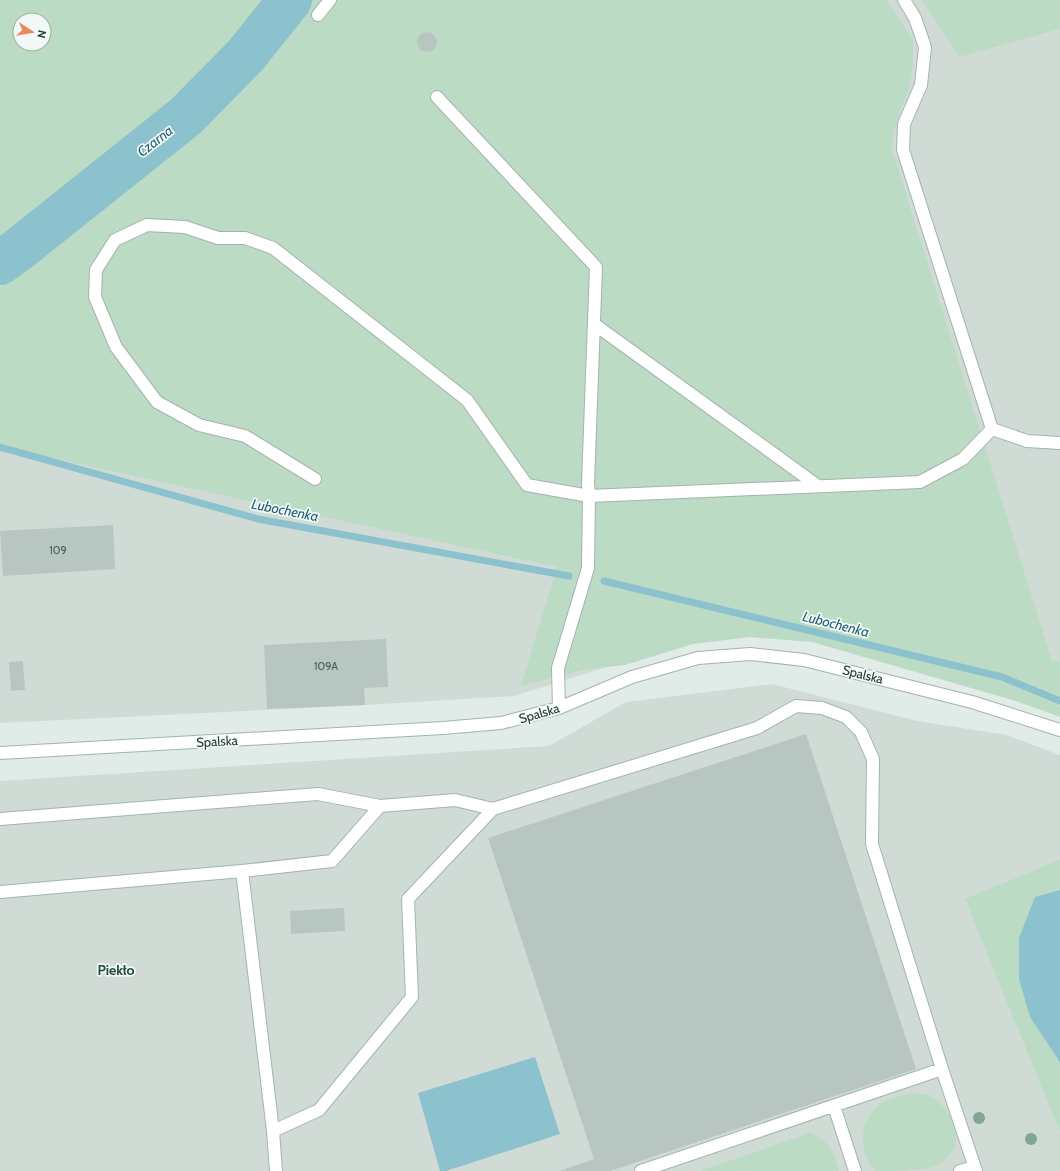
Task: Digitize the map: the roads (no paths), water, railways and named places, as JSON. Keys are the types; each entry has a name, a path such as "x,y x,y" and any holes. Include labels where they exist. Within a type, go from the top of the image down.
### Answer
{"lane":[{"path":"318,15 330,0"},
{"path":"904,0 915,18 925,47 921,86 904,124 903,150 992,429"},
{"path":"437,97 596,267 588,483 588,568 558,668 559,708"},
{"path":"315,479 245,436 199,425 157,402 116,347 95,297 96,270 115,240 147,225 186,227 218,238 246,238 273,248 467,400 527,485 589,496 920,482 963,459 992,429"},
{"path":"594,324 818,486"},
{"path":"992,429 1027,441 1060,443"},
{"name":"Spalska","path":"0,753 443,728 501,723 559,708 632,677 698,658 750,654 804,660 972,702 1060,730"},
{"path":"273,1131 319,1110 412,997 408,899 493,809 757,728 796,706 822,708 846,717 861,732 873,759 872,844 942,1069 975,1169 960,1171"},
{"path":"0,819 318,794 380,806 455,800 493,809"},
{"path":"0,892 242,871 332,861 380,806"},
{"path":"242,871 273,1131 276,1171"},
{"path":"641,1171 942,1069"},
{"path":"834,1106 855,1171"}],"water":[{"path":"1060,890 1060,1062 1030,1017 1019,979 1019,938 1035,897"},
{"path":"535,1057 560,1134 446,1171 440,1171 418,1093"}],"waterway":[{"name":"Czarna","path":"0,263 186,116 246,55 290,0"},
{"name":"Lubochenka","path":"0,447 258,519 569,576"},
{"name":"Lubochenka","path":"604,581 1002,677 1060,701"}],"district":[{"name":"Piekło","path":"116,970"}]}
